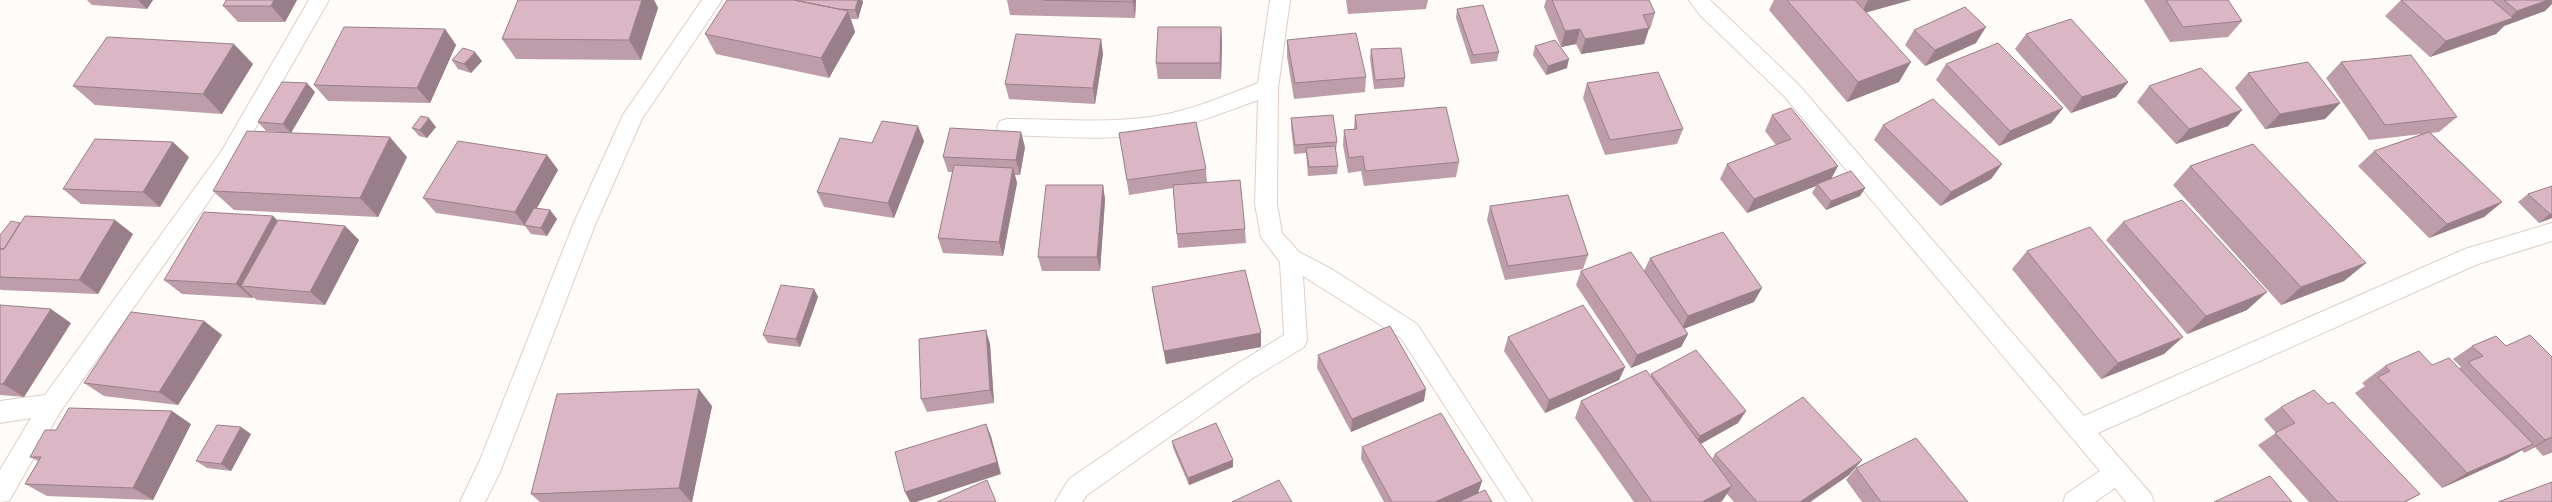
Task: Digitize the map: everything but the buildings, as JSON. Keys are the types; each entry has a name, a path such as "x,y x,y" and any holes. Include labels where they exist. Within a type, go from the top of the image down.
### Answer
{"street":[{"path":"0,493 52,405 228,158 319,0"},
{"path":"472,502 492,464 584,225 632,115 712,0"},
{"path":"1280,0 1268,88 1266,204 1272,237 1291,259 1325,277 1409,332 1521,502"},
{"path":"1708,2 1791,90 2142,502"},
{"path":"1007,127 1124,127 1158,124 1211,110 1268,88"},
{"path":"2081,429 2473,256 2552,232"},
{"path":"1068,502 1078,487 1245,371 1296,340 1291,259"},
{"path":"0,412 52,405"},
{"path":"2075,502 2116,473"}]}
